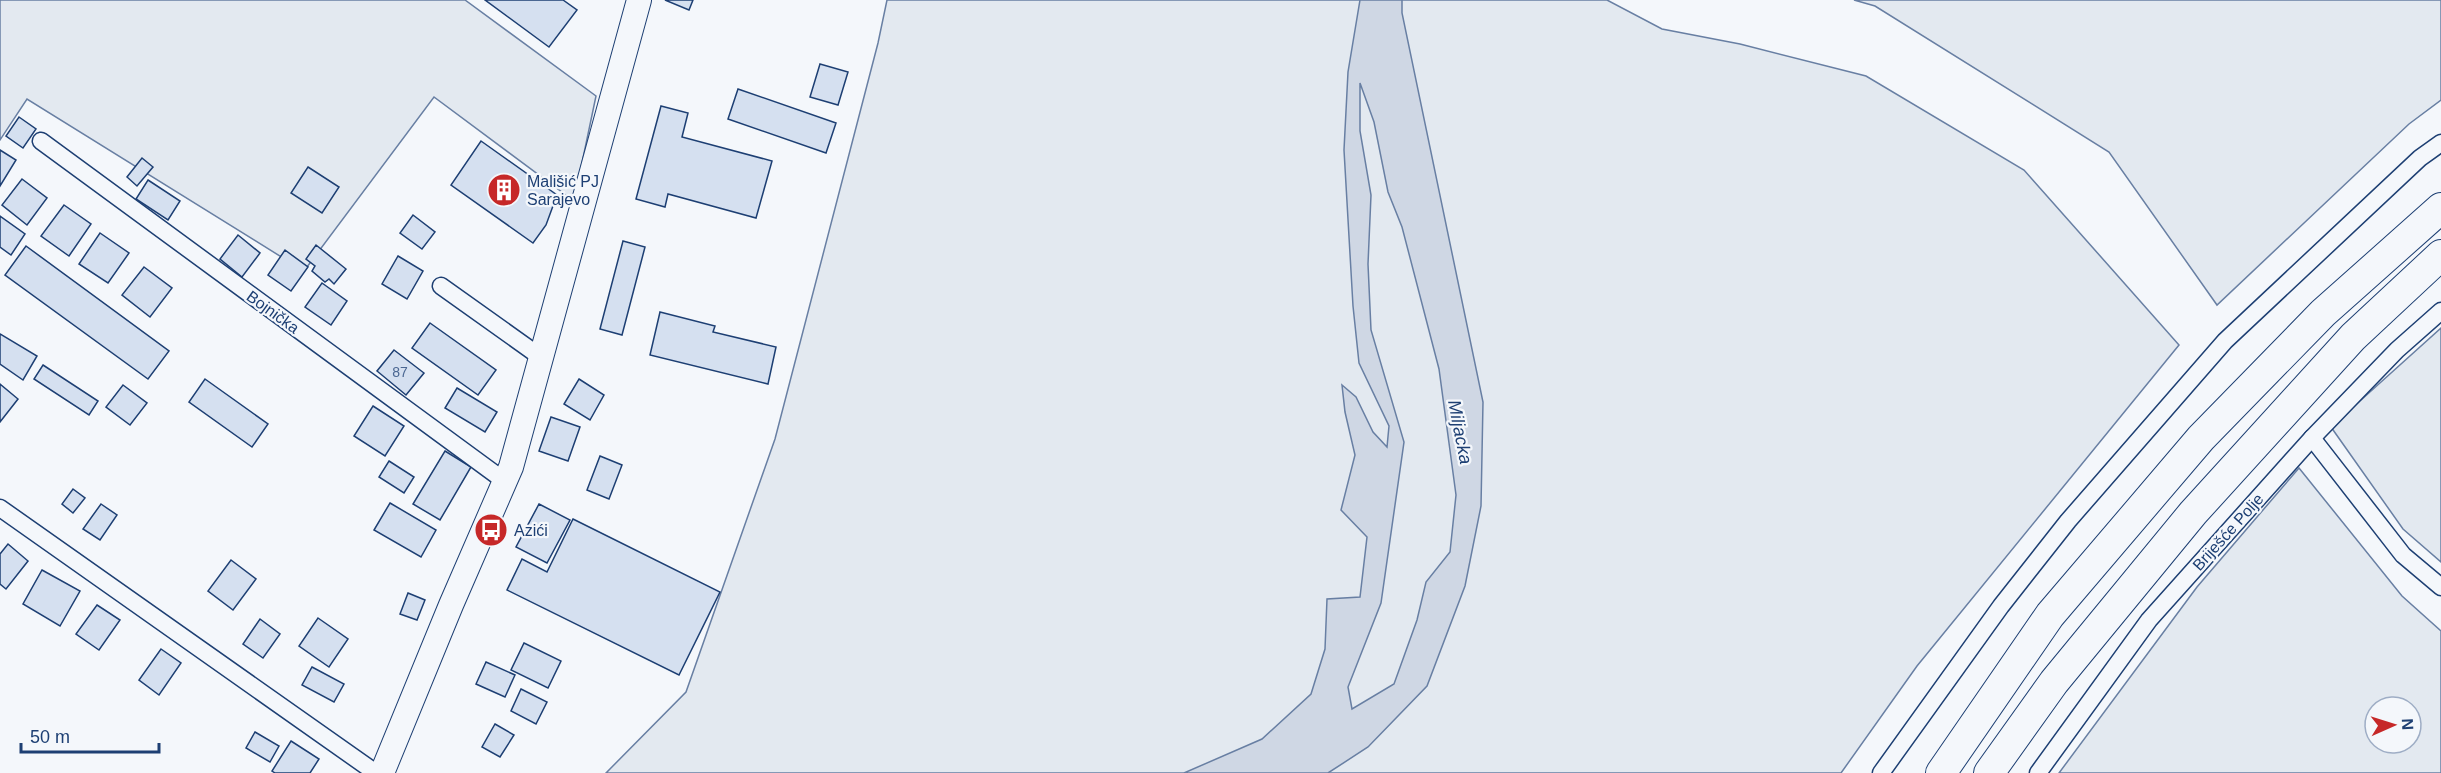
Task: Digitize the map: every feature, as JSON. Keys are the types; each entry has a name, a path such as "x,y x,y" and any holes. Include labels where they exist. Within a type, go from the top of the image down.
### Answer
{"highway":[{"path":"1941,773 2050,615 2201,438 2323,313 2441,208"},
{"path":"1989,773 2054,682 2193,513 2353,337 2441,255"}],"main road":[{"path":"382,773 451,605 506,482 639,0"}],"street":[{"name":"Bojnička","path":"41,141 506,482"},
{"path":"1881,773 2001,606 2068,521 2225,342 2386,190 2441,142"},
{"path":"441,286 542,358"},
{"name":"Briješće Polje","path":"2038,773 2149,620 2312,438 2397,350 2441,311"},
{"path":"2312,438 2403,555 2441,587"},
{"path":"0,508 376,773"}],"shaded area":[{"path":"0,0 465,0 596,96 574,201 434,97 304,271 27,99 0,140"},
{"path":"887,0 1607,0 1662,29 1740,44 1866,76 2024,170 2179,345 1917,666 1841,773 606,773 686,692 775,439 878,43"},
{"path":"1854,0 2441,0 2441,100 2409,124 2217,305 2109,152 1875,6"},
{"path":"2441,328 2441,562 2403,529 2331,427"},
{"path":"2299,468 2402,596 2441,631 2441,773 2059,773 2197,587"}],"water":[{"name":"Miljacka","path":"1360,0 1402,0 1402,13 1483,402 1481,506 1465,586 1427,686 1368,747 1328,773 1184,773 1262,739 1311,694 1325,649 1327,599 1360,597 1367,537 1341,510 1355,455 1345,412 1342,385 1356,397 1373,432 1387,447 1389,426 1359,363 1353,306 1344,150 1348,72","holes":["1360,83 1374,122 1388,192 1402,227 1439,369 1456,495 1450,552 1426,582 1417,620 1394,684 1352,709 1348,687 1381,603 1404,442 1371,330 1368,264 1371,195 1360,131"]}],"building":[{"path":"485,0 563,0 577,10 549,47"},
{"path":"665,0 693,0 689,10"},
{"path":"820,64 848,72 838,105 810,97"},
{"path":"738,89 836,123 826,153 728,119"},
{"path":"661,106 688,113 682,137 772,161 756,218 668,194 665,207 636,199"},
{"path":"19,117 36,129 23,148 6,136"},
{"name":"Mališić PJ Sarajevo","path":"481,141 557,195 546,225 533,243 451,185"},
{"path":"0,150 16,160 0,186"},
{"path":"142,158 153,167 137,186 127,177"},
{"path":"308,167 339,187 322,213 291,193"},
{"path":"22,179 47,198 27,225 2,205"},
{"path":"148,180 180,201 168,220 136,199"},
{"path":"64,205 91,224 69,256 41,236"},
{"path":"413,215 435,232 422,249 400,233"},
{"path":"0,216 25,234 11,255 0,247"},
{"path":"100,233 129,253 108,283 79,264"},
{"path":"238,235 260,253 242,277 220,259"},
{"path":"623,241 645,247 622,335 600,329"},
{"path":"316,245 346,269 334,284 329,279 325,282 312,271 315,266 306,259"},
{"path":"26,246 169,351 148,379 5,275"},
{"path":"285,250 308,267 291,291 268,275"},
{"path":"398,256 423,271 407,299 382,284"},
{"path":"144,267 172,288 150,317 122,295"},
{"path":"322,283 347,301 331,325 305,307"},
{"path":"660,312 715,326 713,332 776,347 768,384 650,355"},
{"path":"430,323 496,370 478,395 412,348"},
{"path":"0,334 37,356 23,380 0,364"},
{"path":"394,350 424,373 406,395 377,371"},
{"path":"43,365 98,401 89,415 34,379"},
{"path":"205,379 268,424 252,447 189,402"},
{"path":"579,379 604,395 590,420 564,404"},
{"path":"0,384 18,399 0,422"},
{"path":"123,385 147,403 130,425 106,407"},
{"path":"457,388 497,412 485,432 445,408"},
{"path":"373,406 404,426 385,456 354,436"},
{"path":"551,417 580,427 568,461 539,451"},
{"path":"445,451 471,467 440,520 413,504"},
{"path":"600,456 622,465 609,499 587,490"},
{"path":"389,461 414,477 404,493 379,477"},
{"path":"73,489 85,498 73,513 62,504"},
{"path":"390,503 436,530 421,557 374,530"},
{"path":"101,504 117,515 100,540 83,529"},
{"path":"539,504 570,520 547,563 516,547"},
{"path":"573,519 720,592 679,675 507,590 522,559 547,572"},
{"path":"8,544 28,561 6,589 0,584 0,554"},
{"path":"231,560 256,579 233,610 208,591"},
{"path":"42,570 80,591 60,626 23,604"},
{"path":"408,593 425,600 417,620 400,614"},
{"path":"97,605 120,620 99,650 76,634"},
{"path":"318,618 348,639 329,667 299,646"},
{"path":"260,619 280,634 263,658 243,644"},
{"path":"524,643 561,661 548,688 511,670"},
{"path":"161,649 181,663 159,695 139,680"},
{"path":"486,662 515,675 505,697 476,684"},
{"path":"312,667 344,684 334,702 302,685"},
{"path":"521,689 547,702 536,724 511,711"},
{"path":"495,724 514,735 500,757 482,747"},
{"path":"255,732 279,746 270,762 246,748"},
{"path":"291,741 319,759 310,773 275,773 272,771"}],"place":[{"name":"Mališić PJ Sarajevo","path":"504,190"},
{"name":"Azići","path":"491,530"}]}
